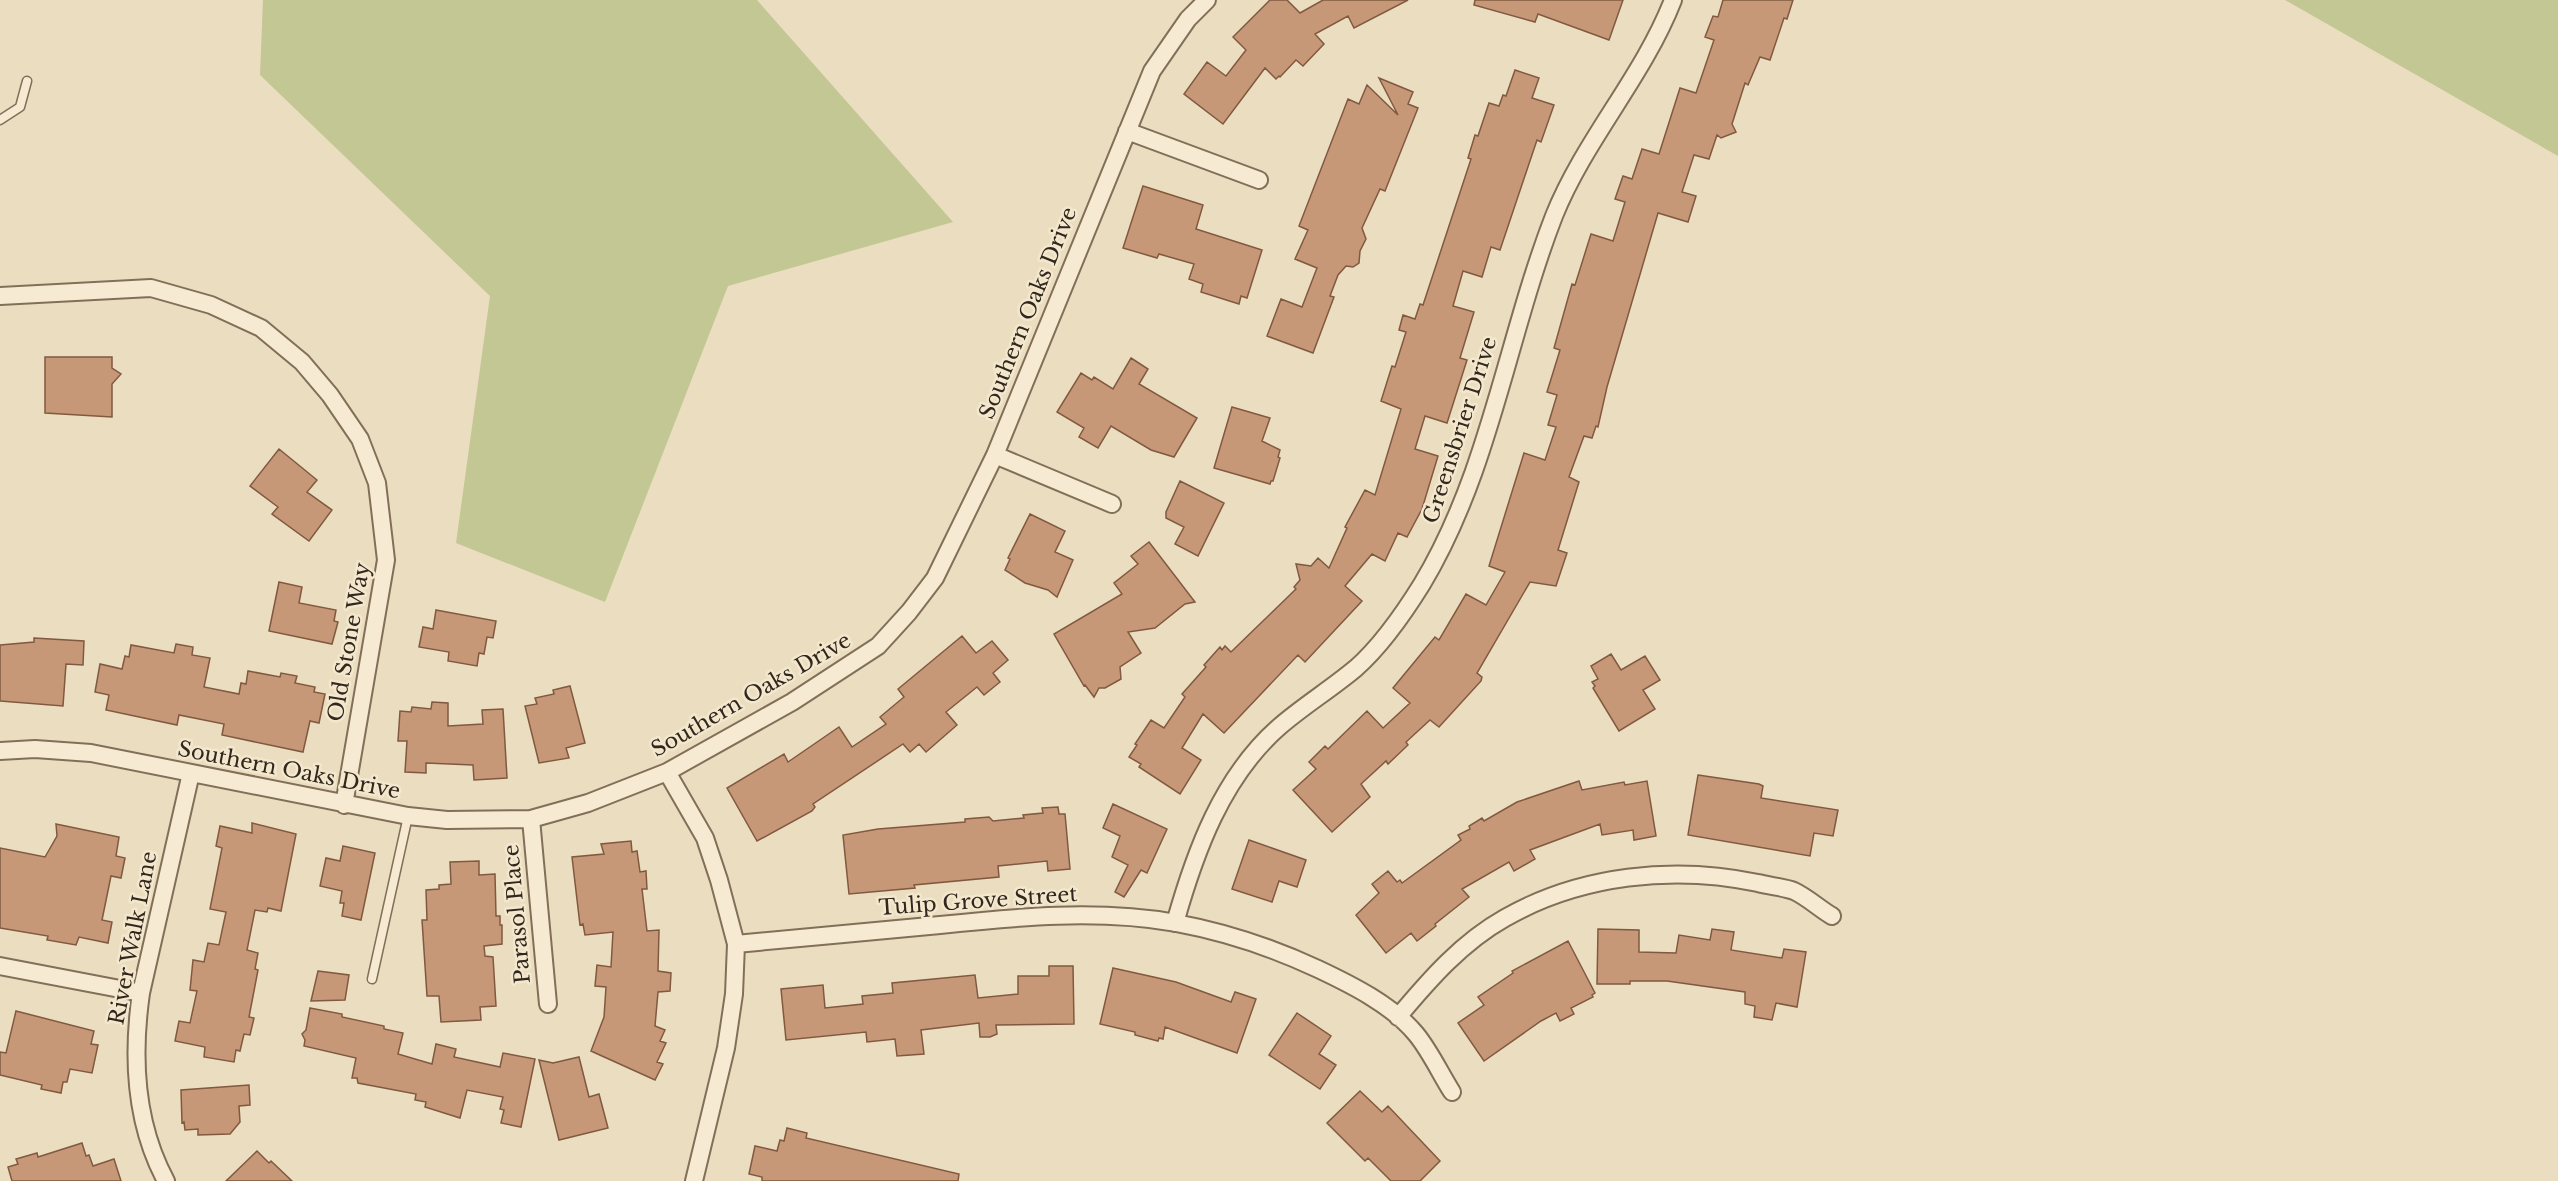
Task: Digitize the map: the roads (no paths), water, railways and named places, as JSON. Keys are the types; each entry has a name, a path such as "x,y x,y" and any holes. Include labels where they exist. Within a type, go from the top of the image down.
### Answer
{"street":[{"name":"Southern Oaks Drive","path":"0,751 35,749 91,753 408,816 447,820 531,819 588,803 667,772 792,702 878,646 909,612 935,578 995,455 1152,71 1188,19 1207,0"},
{"name":"Greensbrier Drive","path":"1175,923 1191,865 1213,817 1243,767 1279,727 1359,665 1391,629 1420,587 1446,543 1474,473 1536,267 1556,213 1584,156 1651,47 1674,0"},
{"path":"1126,131 1259,180"},
{"name":"Old Stone Way","path":"0,296 151,288 211,305 261,328 302,362 330,395 360,439 377,483 386,560 344,805"},
{"path":"995,455 1112,504"},
{"path":"667,772 705,838 736,944 734,994 726,1048 694,1181"},
{"name":"River Walk Lane","path":"166,1181 144,1123 135,1066 136,1027 141,993 191,773"},
{"name":"Parasol Place","path":"531,819 548,1004"},
{"path":"1398,1017 1431,978 1466,945 1503,918 1546,896 1599,882 1661,874 1727,877 1794,891 1832,916"},
{"name":"Tulip Grove Street","path":"736,944 1013,918 1127,917 1175,923 1283,953 1330,975 1398,1017 1416,1035 1452,1092"},
{"path":"0,966 141,993"}],"lane":[{"path":"0,120 20,107 27,81"},
{"path":"372,979 408,816"}]}
